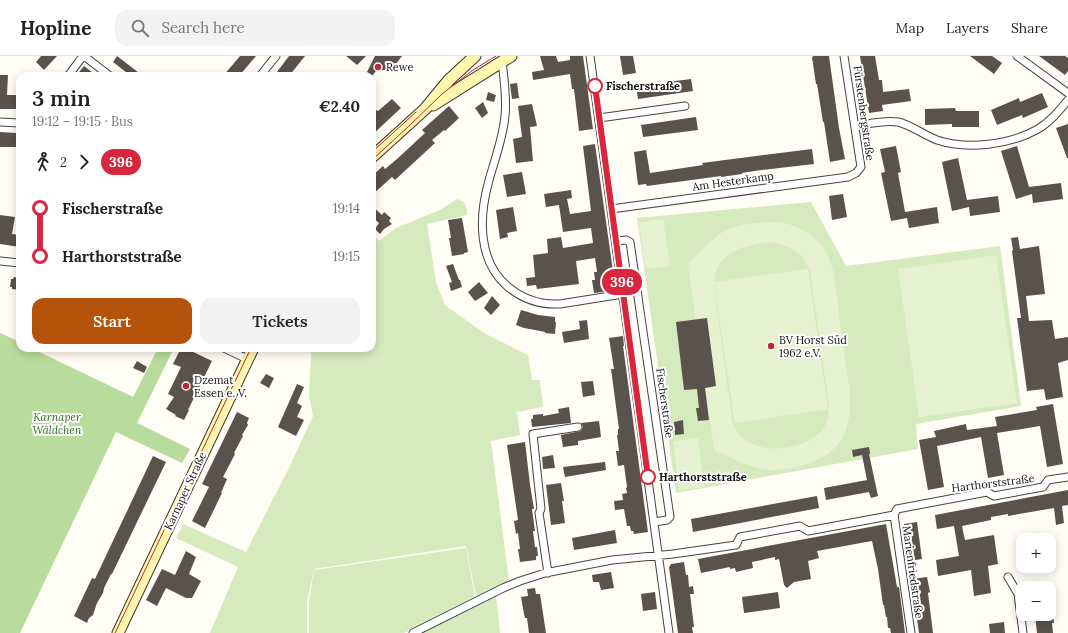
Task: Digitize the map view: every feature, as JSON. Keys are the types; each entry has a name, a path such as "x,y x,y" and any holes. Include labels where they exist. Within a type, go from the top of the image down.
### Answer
{"main road":[{"path":"376,153 425,109 449,80 475,56"},
{"path":"425,109 506,59"},
{"name":"Karnaper Straße","path":"118,633 251,352"}],"street":[{"path":"71,72 84,56 105,72"},
{"path":"263,72 276,56"},
{"path":"590,56 669,633"},
{"name":"Fürstenbergstraße","path":"844,56 861,167 856,173"},
{"path":"1017,56 1068,93"},
{"path":"506,59 504,83 505,115 501,140 488,184 484,210 483,241 490,264 502,282 510,289 529,300 541,303 560,304 623,294"},
{"path":"855,126 888,121 899,123 937,140 956,145 988,145 1016,139 1038,129 1057,114 1068,100"},
{"path":"599,118 685,106"},
{"path":"0,122 16,123"},
{"name":"Am Hesterkamp","path":"611,209 848,177 856,173"},
{"name":"Fischerstraße","path":"616,241 626,240 630,242 670,517 667,520 654,522"},
{"path":"0,261 16,263"},
{"path":"233,352 248,359"},
{"path":"548,573 539,513 541,509 533,434 578,427"},
{"name":"Harthorststraße","path":"412,633 520,580 548,573 612,560 736,545 740,537 800,526 808,531 894,515 897,508 987,492 994,496 1043,487 1048,480 1068,477"},
{"name":"Marienfriedstraße","path":"894,515 911,633"},
{"path":"1008,577 1018,594 1024,633"}],"green space":[{"path":"457,199 464,202 467,210 467,215 427,224 436,282 445,305 484,333 528,355 532,380 540,380 543,407 517,412 520,435 491,441 509,582 476,597 466,546 314,569 307,603 307,633 210,633 238,567 176,538 183,524 246,552 288,470 313,416 309,396 311,353 309,352 376,352 376,238 379,241 396,228 440,210"},
{"path":"811,202 846,266 1000,246 1021,406 916,424 918,449 676,493 637,218"},
{"path":"663,219 670,266 645,269 639,222"},
{"path":"761,222 788,224 799,228 815,238 827,253 834,274 850,391 848,425 839,444 828,454 815,461 797,467 771,470 752,466 714,450 688,264 707,245 723,232 738,226","holes":["770,242 795,250 800,254 810,271 829,405 825,426 810,440 800,445 766,448 746,441 741,437 732,421 714,283 735,423 828,409 808,269 714,282 716,272 720,264 733,252 761,243"]},
{"path":"996,255 1017,403 919,417 898,269"},
{"name":"Karnaper Wäldchen","path":"0,333 16,340 16,352 39,352 133,397 156,352 172,352 137,423 190,449 182,463 116,432 20,633 0,633"},
{"path":"698,438 704,487 679,490 673,441"},
{"path":"466,548 475,597 404,633 309,633 309,602 314,570"},
{"path":"496,594 500,633 423,633"}],"building":[{"path":"41,56 57,56 44,70 36,62"},
{"path":"117,56 138,72 126,72 113,62"},
{"path":"240,56 256,56 242,72 226,72"},
{"path":"289,56 305,56 292,72 277,72"},
{"path":"346,56 366,56 357,65"},
{"name":"Rewe","path":"375,56 402,56 392,69 367,72"},
{"path":"540,56 556,56 558,62 570,60 570,56 583,56 593,129 579,131 574,89 572,89 570,74 533,80 532,72 544,70"},
{"path":"620,56 633,56 636,73 623,75"},
{"path":"813,56 829,56 845,159 830,162 816,84"},
{"path":"860,56 875,56 879,80 882,80 883,92 909,89 911,101 882,105 883,111 869,113"},
{"path":"970,56 992,56 1002,63 994,74"},
{"path":"1039,56 1065,56 1068,58 1068,71 1065,75"},
{"path":"84,66 92,72 79,72"},
{"path":"0,75 8,75 7,95 16,95 16,109 0,109"},
{"path":"691,79 693,91 638,99 636,86"},
{"path":"517,83 519,98 512,99 510,84"},
{"path":"488,92 496,95 494,102 486,100"},
{"path":"1042,93 1048,107 1023,118 1022,115 997,125 991,110 1019,98 1020,102"},
{"path":"392,99 401,108 376,131 376,110 378,111"},
{"path":"483,102 488,113 482,118 475,108"},
{"path":"532,104 537,126 530,127 533,161 516,163 513,139 522,137 518,106"},
{"path":"449,106 459,118 445,131 444,130 432,140 435,143 395,180 392,177 376,191 376,172 383,166 385,169 397,159 425,133 422,130"},
{"path":"955,108 956,111 979,111 979,127 952,127 952,124 925,125 925,109"},
{"path":"696,117 698,130 643,137 641,125"},
{"path":"1068,124 1068,158 1067,158 1056,128"},
{"path":"0,132 16,133 16,147 0,147"},
{"path":"595,144 614,278 612,278 612,282 610,282 611,291 594,293 592,280 595,280 594,272 597,272 595,258 576,261 579,284 537,289 536,285 527,286 526,278 535,277 533,255 548,253 547,239 561,237 563,248 593,243 591,228 563,232 559,205 546,207 544,194 571,190 572,198 567,199 570,214 591,211 583,146"},
{"path":"896,146 901,172 898,173 905,212 937,207 939,223 909,228 907,218 891,221 881,173 885,172 880,149"},
{"path":"1017,146 1029,187 1061,183 1063,199 1033,203 1032,194 1016,199 1001,151"},
{"path":"812,149 814,164 647,186 646,184 638,185 634,152 646,150 650,173 703,165 702,163"},
{"path":"958,158 967,200 998,196 1000,212 970,216 969,207 952,211 942,162"},
{"path":"522,172 526,194 507,197 503,175"},
{"path":"843,194 847,217 832,220 829,196"},
{"path":"513,207 517,231 507,233 508,237 500,239 496,210"},
{"path":"376,210 382,215 384,212 391,218 389,221 392,224 384,229 380,234 376,230 379,223 376,220"},
{"path":"0,215 15,217 12,234 16,234 16,246 0,244"},
{"path":"462,218 468,252 452,256 448,220"},
{"path":"1018,237 1020,249 1039,246 1045,294 1026,296 1029,321 1052,320 1055,339 1068,337 1068,360 1058,363 1063,397 1046,400 1044,389 1027,391 1017,318 1021,318 1011,238"},
{"path":"453,264 462,287 451,291 449,283 452,282 446,266"},
{"path":"14,277 16,277 16,290 10,287 11,279"},
{"path":"479,282 488,293 475,301 468,292"},
{"path":"492,296 500,305 491,315 484,308"},
{"path":"521,310 538,315 555,317 555,334 545,333 516,325"},
{"path":"707,318 716,386 705,388 709,420 698,421 696,408 699,408 697,389 684,390 676,322"},
{"path":"587,320 589,339 564,343 562,332 580,329 579,321"},
{"path":"623,336 623,346 648,532 634,534 633,531 631,531 630,526 627,526 624,509 615,510 614,501 623,500 622,494 627,493 627,487 624,465 618,466 616,451 619,451 617,435 619,429 611,369 614,369 609,338"},
{"name":"Dzemat Essen e. V.","path":"179,352 193,352 212,361 184,420 175,416 176,415 166,409 174,397 168,394 181,367 173,364"},
{"path":"137,361 147,367 144,373 133,368"},
{"path":"266,374 274,378 269,388 260,383"},
{"path":"593,381 595,395 583,397 581,382"},
{"path":"297,384 304,387 297,403 302,406 297,417 304,420 296,436 278,427"},
{"path":"1053,404 1063,464 1047,467 1040,426 997,433 1004,475 988,478 981,437 937,446 944,487 928,490 919,440 936,437 934,431 966,424 967,430 997,426 995,417 1037,410 1036,407"},
{"path":"569,407 571,423 532,427 531,419 533,419 533,415 543,414 543,416 559,413 558,409"},
{"path":"237,412 249,418 247,423 248,425 223,477 227,479 205,528 192,521 209,487 202,484"},
{"path":"683,420 684,434 675,435 674,422"},
{"path":"599,421 601,437 578,441 578,445 563,447 561,435 581,431 583,427 581,423"},
{"path":"525,442 534,509 532,509 535,531 533,531 538,556 536,556 536,560 520,562 518,533 516,534 514,521 518,520 507,445"},
{"path":"869,447 869,454 878,496 871,498 869,492 826,500 824,488 867,480 862,455 853,457 852,450"},
{"path":"553,455 555,468 543,469 542,457"},
{"path":"153,456 166,462 104,588 93,615 89,618 87,623 74,616 92,578 95,579"},
{"path":"605,462 606,470 565,477 563,467"},
{"path":"561,483 565,523 551,525 546,485"},
{"path":"1068,490 1068,505 1062,506 1064,523 1056,525 1054,508 1008,516 1008,514 991,517 991,520 962,526 965,540 994,535 998,564 988,566 991,593 974,596 971,570 938,576 936,560 959,556 954,526 937,529 935,515"},
{"path":"817,496 819,508 693,532 691,519"},
{"path":"917,522 922,559 909,561 904,524"},
{"path":"886,524 897,587 899,587 905,633 891,633 890,628 888,628 872,541 817,551 819,558 808,561 811,579 794,582 787,588 784,585 779,559 775,560 775,557 752,562 753,568 736,572 735,568 730,569 730,567 701,573 698,559"},
{"path":"615,530 617,543 574,550 572,538"},
{"path":"186,551 196,557 189,574 201,581 192,598 186,598 166,588 157,606 146,600 162,569 175,575"},
{"path":"684,562 686,575 688,575 689,587 693,586 694,594 690,594 694,627 692,627 693,633 678,633 669,567 671,564"},
{"path":"611,572 614,588 601,590 599,582 593,582 592,575"},
{"path":"927,577 930,592 928,593 933,633 919,633 916,612 914,613 912,579"},
{"path":"535,588 536,594 540,594 546,633 529,633 527,618 525,618 524,614 521,597 528,596 527,589"},
{"path":"655,592 657,609 643,611 641,594"},
{"path":"778,592 780,608 744,613 742,597"},
{"path":"1036,621 1054,621 1054,623 1052,623 1053,633 1037,633"},
{"path":"1004,622 1005,633 990,633 989,624"}],"tram line":[{"path":"376,156 442,94 473,70 496,56"},
{"path":"376,148 416,112"},
{"path":"115,633 249,352"}],"bus line":[{"name":"396","path":"595,86 648,477"}],"place":[{"name":"Rewe","path":"378,67"},
{"name":"Fischerstraße","path":"595,86"},
{"name":"BV Horst Süd 1962 e.V.","path":"771,346"},
{"name":"Dzemat Essen e. V.","path":"186,386"},
{"name":"Harthorststraße","path":"648,477"}]}
